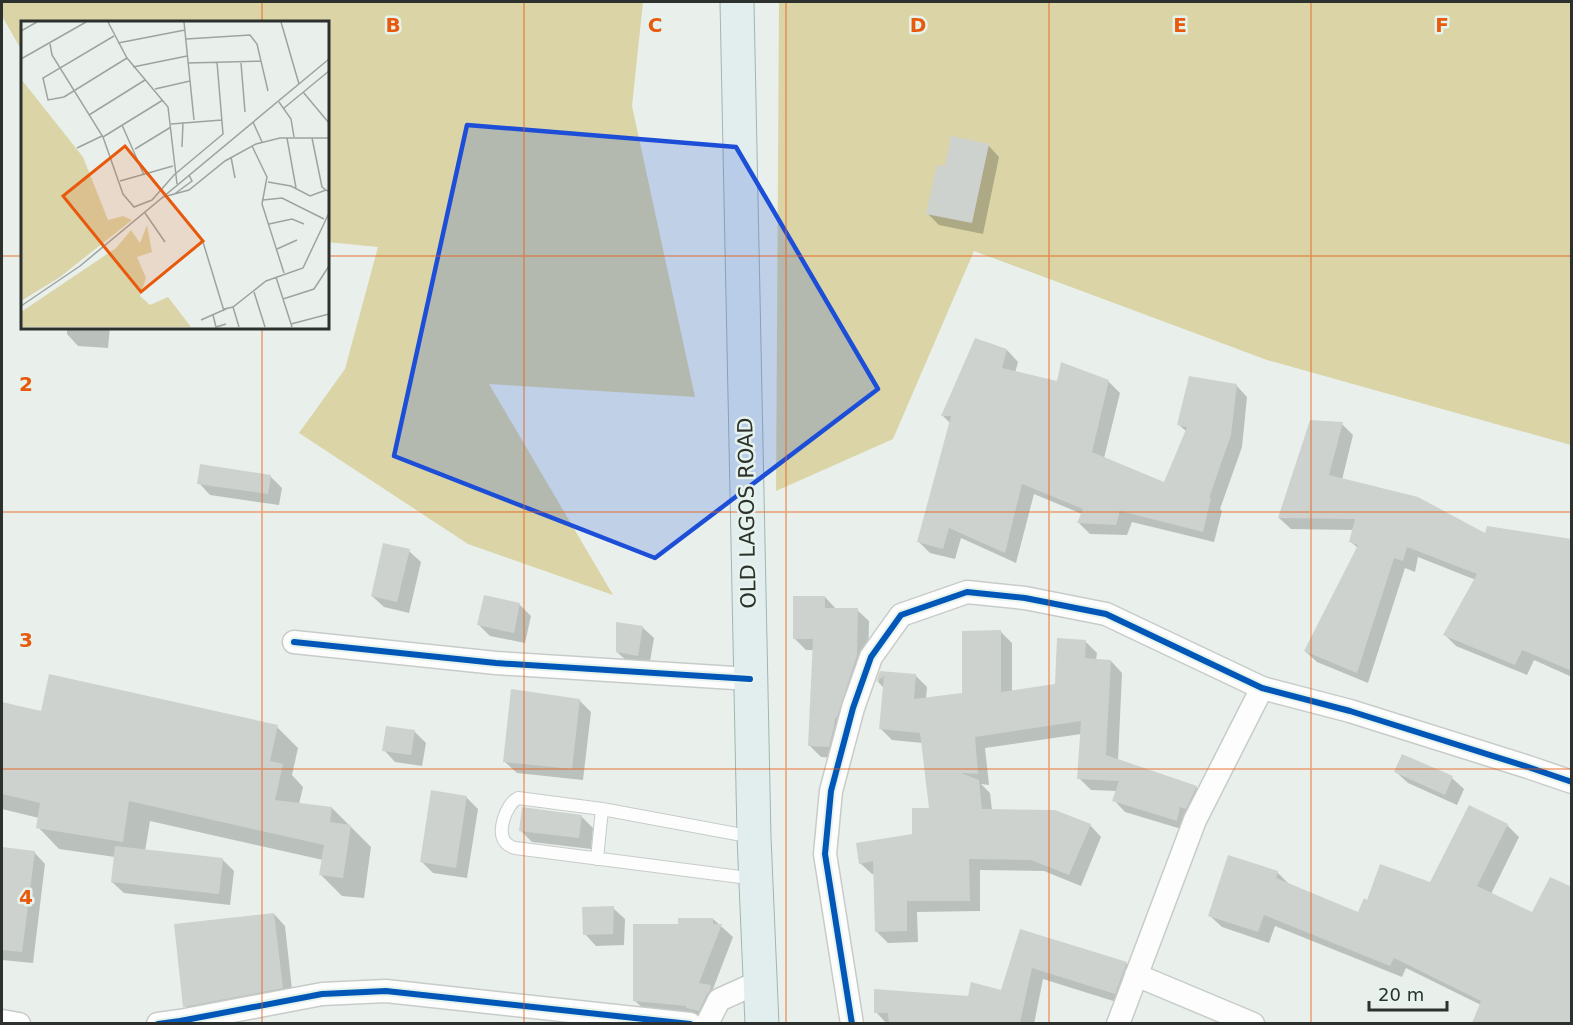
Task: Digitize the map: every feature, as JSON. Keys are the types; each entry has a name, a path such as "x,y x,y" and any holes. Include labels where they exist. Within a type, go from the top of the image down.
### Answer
{"main road":[{"name":"OLD LAGOS ROAD","path":"737,2 750,679 762,1023"}],"street":[{"path":"852,1023 825,854 831,791 853,708 871,657 901,615 967,592 1025,598 1106,614 1262,688 1350,711 1572,782"},
{"path":"294,642 495,663 750,679"},
{"path":"1119,1023 1195,820 1262,688"},
{"path":"1136,975 1253,1023"},
{"path":"707,1023 719,1000 761,981"},
{"path":"158,1023 180,1021 322,994 386,991 690,1023"},
{"path":"2,1021 19,1023"}],"lane":[{"path":"754,837 602,809 518,798 512,801 506,811 502,834 508,845 515,848 756,879"},
{"path":"597,859 602,809"}],"highlighted area":[{"path":"467,125 736,147 878,389 655,558 394,456"}],"shaded area":[{"path":"2,2 643,2 632,106 695,397 489,384 613,595 468,544 299,433 345,369 378,247 328,242 328,21 21,21 21,49 2,16"},
{"path":"779,2 1571,2 1571,445 1267,360 974,251 893,439 776,491"}],"building":[{"path":"951,136 989,144 972,223 926,214 937,165 945,166"},
{"path":"975,338 1007,349 1002,368 1057,381 1061,362 1109,380 1092,452 1164,482 1187,427 1177,425 1189,376 1237,384 1231,435 1209,498 1211,498 1203,532 1120,511 1116,525 1077,523 1083,509 1022,484 1005,553 949,528 943,549 917,542 951,416 941,416"},
{"path":"1310,420 1343,422 1329,475 1418,497 1485,533 1487,526 1572,539 1572,671 1522,650 1515,665 1443,635 1477,574 1407,547 1403,561 1394,558 1357,673 1304,651 1358,545 1349,542 1355,519 1278,518"},
{"path":"200,464 271,475 268,494 197,484"},
{"path":"383,543 410,549 397,602 371,596"},
{"path":"484,595 520,603 514,633 477,625"},
{"path":"793,596 825,596 825,608 858,608 857,655 835,718 829,747 808,746 813,639 793,639"},
{"path":"616,622 643,626 638,656 616,652"},
{"path":"1001,630 1001,692 1055,684 1057,638 1086,640 1085,658 1111,660 1106,755 1197,786 1186,809 1180,807 1177,821 1112,801 1119,781 1077,779 1081,721 975,737 978,774 961,773 979,780 982,809 1055,810 1091,824 1069,875 1031,860 969,859 970,901 907,901 907,931 875,932 873,861 859,864 856,843 912,834 912,808 929,808 920,733 879,729 884,676 876,682 880,671 916,674 914,699 962,693 962,631"},
{"path":"49,674 278,725 270,761 283,764 275,800 332,807 330,822 351,825 343,878 319,875 324,845 129,801 123,842 36,828 40,803 2,794 2,702 41,711"},
{"path":"511,689 580,699 572,769 503,762"},
{"path":"386,726 415,730 411,755 382,751"},
{"path":"1402,754 1453,776 1445,795 1394,772"},
{"path":"431,790 467,796 456,868 420,862"},
{"path":"1469,805 1508,824 1477,886 1532,912 1550,877 1572,887 1572,1023 1472,1023 1481,1001 1394,958 1390,966 1264,915 1258,932 1208,916 1228,855 1278,871 1276,878 1358,912 1364,898 1367,900 1380,864 1430,882"},
{"path":"522,807 582,815 579,838 519,831"},
{"path":"115,846 223,858 219,894 111,882"},
{"path":"2,847 35,851 22,952 2,950"},
{"path":"614,906 613,934 583,935 582,907"},
{"path":"274,913 283,988 183,1007 174,924"},
{"path":"678,918 713,918 713,924 722,924 699,983 711,985 699,1011 686,1008 686,1006 633,1001 633,924 678,924"},
{"path":"1020,929 1127,962 1115,994 1032,968 1020,1023 889,1023 888,1013 874,1013 874,989 968,996 971,982 1001,990"}],"cycle path":[{"path":"852,1024 825,854 831,791 853,708 871,657 901,615 967,592 1025,598 1106,614 1262,688 1350,711 1572,782"},
{"path":"294,642 496,663 750,679"},
{"path":"158,1024 322,994 386,991 690,1024"}]}
